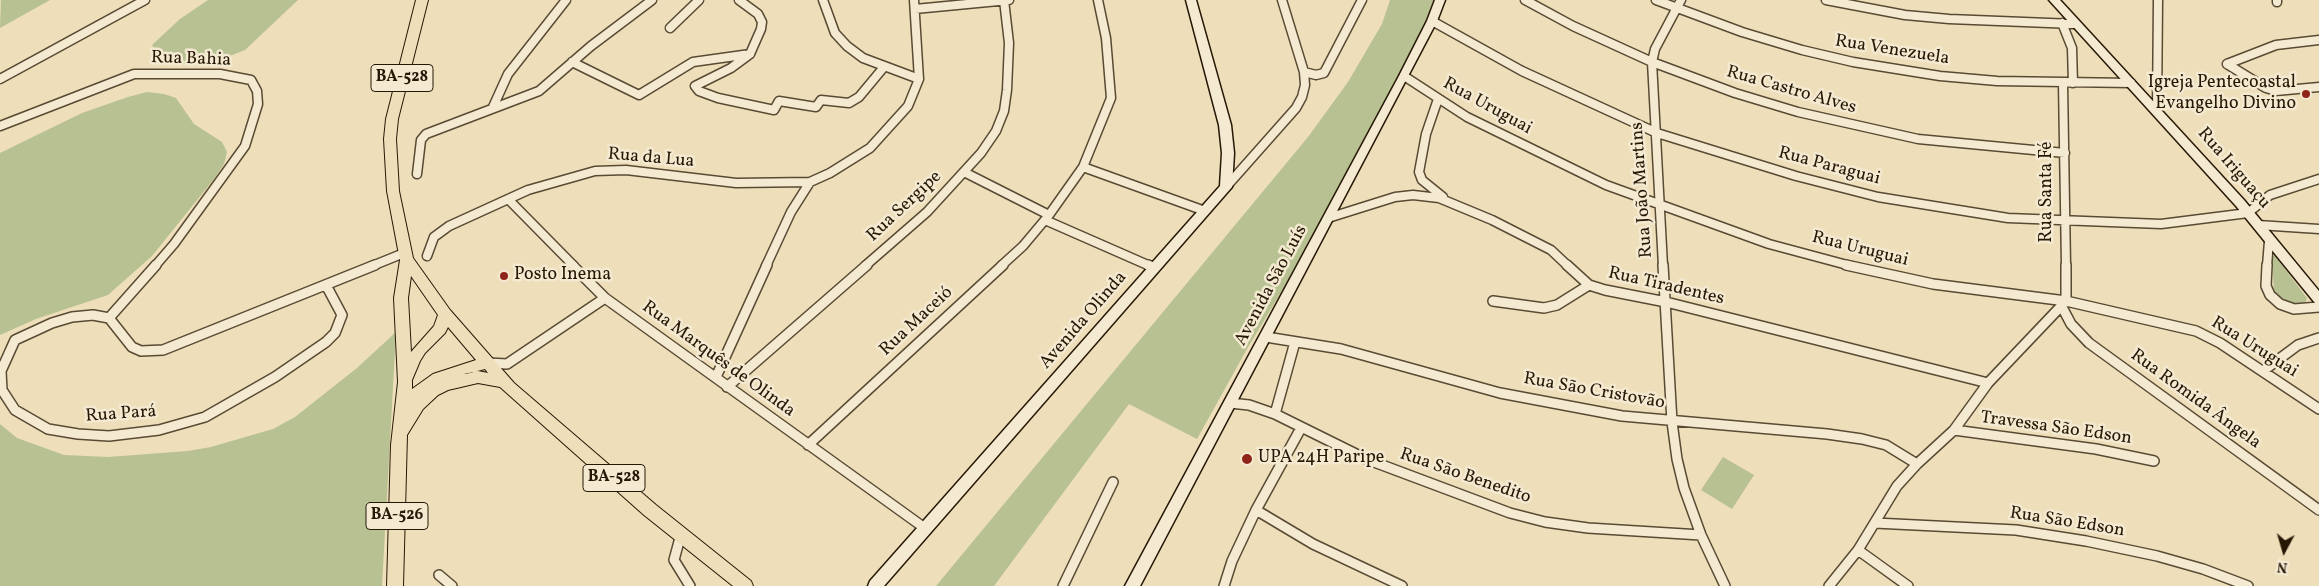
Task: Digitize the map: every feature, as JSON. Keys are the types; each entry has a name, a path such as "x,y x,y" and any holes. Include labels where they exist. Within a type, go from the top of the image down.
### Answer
{"main road":[{"name":"BA-528","path":"422,0 394,110 390,139 393,191 406,256 445,314 504,382 680,534 745,586"},
{"path":"1190,0 1225,125 1228,153 1226,187"},
{"name":"Avenida São Luís","path":"1132,586 1404,76 1432,21 1440,0"},
{"name":"Rua Iriguaçu","path":"2054,0 2063,5 2074,24 2157,110 2248,213 2319,300"},
{"name":"Avenida Olinda","path":"875,586 1226,187"},
{"name":"BA-526","path":"395,586 399,445 406,382 401,298 406,256"},
{"name":"BA-526","path":"406,382 414,359 440,329 445,314"},
{"path":"401,425 406,405 418,390 452,372 488,363"},
{"path":"399,445 410,416 418,405 433,391 461,380 478,377 504,382"}],"street":[{"path":"0,79 145,0"},
{"path":"493,107 508,74 540,30 566,0"},
{"path":"417,174 421,140 424,136 493,107 539,91 572,62 652,0"},
{"path":"670,28 699,0"},
{"path":"739,0 758,14 762,22 762,29 750,54 731,68 695,86 699,91 718,98 774,110 779,101 816,107 821,100 849,103 858,96 884,67"},
{"path":"823,0 835,33 848,46 863,58 919,79"},
{"name":"Rua Sergipe","path":"727,387 927,212 982,153 996,131 1004,111 1009,69 1009,43 1004,0"},
{"path":"716,377 791,212 810,182 870,148 908,106 919,79 915,4 1010,0"},
{"name":"Rua Maceió","path":"808,445 1023,246 1047,217 1083,167 1100,130 1111,98 1106,38 1098,0"},
{"path":"1282,0 1304,72 1316,75 1324,72 1362,0"},
{"name":"Rua Castro Alves","path":"1524,0 1573,26 1652,62 1735,93 1798,112 1853,126 1918,139 2065,153"},
{"name":"Rua Venezuela","path":"1656,0 1678,4 1742,32 1802,50 1853,62 1940,76 1996,81 2131,84"},
{"path":"1826,0 1905,15 1950,19 2074,24"},
{"path":"2157,110 2158,0"},
{"name":"Rua João Martins","path":"1678,4 1655,49 1652,62 1672,422 1680,473 1702,535 1725,586"},
{"name":"Rua Paraguai","path":"1432,21 1522,71 1657,133 1796,176 1878,197 2008,218 2065,221 2161,224 2205,220 2248,213"},
{"path":"2062,24 2072,48 2073,83"},
{"path":"2319,40 2276,45 2226,64 2266,88 2276,91 2319,87"},
{"path":"572,62 640,95 693,62 750,54"},
{"name":"Avenida Olinda","path":"1226,187 1296,108 1305,84 1304,72"},
{"name":"Rua Bahia","path":"0,126 80,93 134,74 220,74 250,80 257,91 258,104 245,146 174,244 109,318"},
{"name":"Rua Uruguai","path":"1404,76 1466,117 1606,185 1660,206 1769,244 1847,266 1933,284 2064,304 2196,331 2220,343 2319,409"},
{"name":"Rua Santa Fé","path":"2063,83 2065,153 2064,304"},
{"path":"1438,99 1426,134 1419,172 1422,180 1449,201"},
{"path":"1083,167 1205,211"},
{"name":"Rua da Lua","path":"427,256 437,233 448,226 528,190 578,174 603,170 626,170 736,183 810,182"},
{"path":"964,172 1047,217 1155,268"},
{"path":"2248,213 2270,195 2319,179"},
{"name":"Rua Tiradentes","path":"1328,218 1395,197 1413,195 1449,201 1551,250 1589,284 1605,290 1666,302 1988,383"},
{"name":"Rua Marquês de Olinda","path":"508,199 605,298 926,529"},
{"path":"2258,225 2319,229"},
{"path":"2270,241 2266,286 2270,295 2280,304 2294,309 2319,307"},
{"path":"109,318 132,347 141,351 163,350 326,285 406,256"},
{"path":"1493,301 1544,308 1557,305 1589,284"},
{"name":"Rua Pará","path":"109,318 93,315 72,317 16,340 1,372 2,390 15,410 48,429 109,436 159,430 205,417 275,377 326,342 335,333 342,320 342,315 326,285"},
{"path":"488,363 507,364 605,298"},
{"name":"Travessa São Edson","path":"1829,586 1858,550 1897,486 1917,464 1954,430 1988,383 2064,304"},
{"name":"Rua Romida Ângela","path":"2064,304 2071,324 2089,343 2319,510"},
{"name":"Rua São Cristovão","path":"1266,336 1341,349 1500,393 1622,416 1672,422 1826,434 1862,439 1886,445 1917,464"},
{"path":"2263,371 2298,345 2319,338"},
{"path":"1275,414 1295,342"},
{"path":"504,382 507,364"},
{"name":"Rua São Benedito","path":"1230,403 1249,405 1275,414 1366,460 1510,513 1545,522 1588,528 1702,535"},
{"path":"1224,586 1232,561 1256,510 1301,428"},
{"name":"Travessa São Edson","path":"1954,430 2096,449 2154,461"},
{"path":"1063,586 1113,482"},
{"path":"1256,510 1313,544 1402,586"},
{"name":"Rua São Edson","path":"1875,522 2016,530 2086,541 2157,556 2203,569 2248,586"},
{"path":"680,534 674,560 690,586"},
{"path":"1858,550 1908,586"},
{"path":"439,575 452,586"}],"green space":[{"path":"1,0 50,0 0,28"},
{"path":"208,0 298,0 245,50 209,64 181,64 166,61 157,54 152,45 180,19"},
{"path":"1390,0 1440,0 1326,218 1247,349 1197,439 1129,404 994,586 936,586 1308,137 1348,82 1382,24"},
{"path":"147,92 176,98 194,124 222,142 227,152 224,164 152,256 108,295 36,319 0,335 0,153 82,113"},
{"path":"2272,256 2275,256 2307,298 2305,304 2301,306 2284,302 2274,293"},
{"path":"396,332 382,586 0,586 0,424 17,438 64,455 108,457 188,451 211,447 273,429 295,417 357,368"},
{"path":"1723,457 1754,475 1732,509 1701,490"}],"place":[{"name":"Igreja Pentecoastal Evangelho Divino","path":"2306,94"},
{"name":"Posto Inema","path":"504,276"},
{"name":"UPA 24H Paripe","path":"1247,459"}]}
